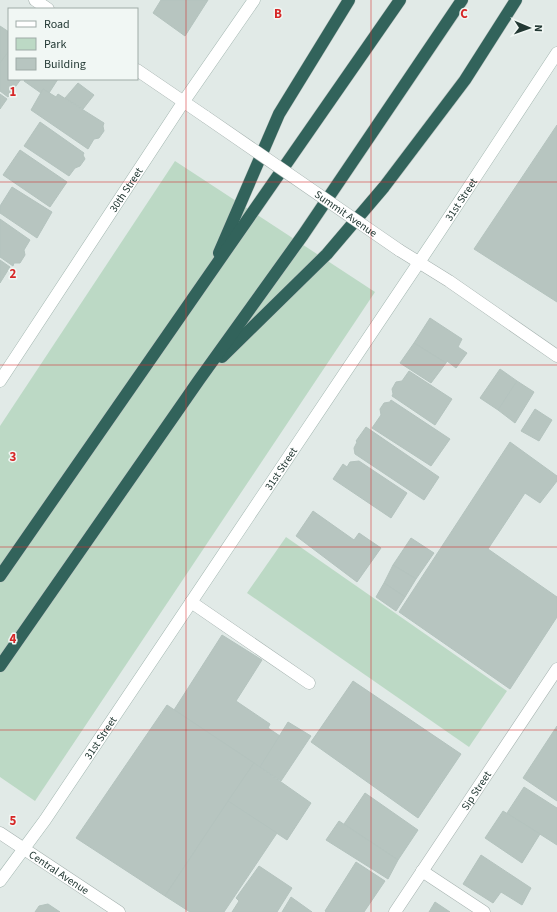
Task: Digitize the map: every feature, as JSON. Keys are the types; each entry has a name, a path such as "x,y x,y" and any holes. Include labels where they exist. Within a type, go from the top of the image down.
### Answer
{"highway":[{"path":"208,277 279,114 349,0"},
{"path":"0,576 400,0"},
{"path":"0,666 199,380 303,235 462,0"},
{"path":"199,380 327,254 384,187 465,80 516,0"}],"main road":[{"path":"35,0 47,8"},
{"name":"30th Street","path":"0,381 184,101 254,0"},
{"name":"31st Street","path":"0,881 25,850 419,263 557,53"},
{"name":"Summit Avenue","path":"138,71 399,250 448,281 557,356"},
{"path":"191,602 309,683"},
{"name":"Sip Street","path":"395,912 557,669"},
{"name":"Central Avenue","path":"0,832 120,912"},
{"path":"422,871 484,912"}],"green space":[{"path":"175,161 375,292 35,801 0,777 0,426"},
{"path":"286,537 507,691 469,747 247,593"}],"building":[{"path":"161,0 208,0 185,36 153,13"},
{"path":"0,26 8,31 8,52 0,63"},
{"path":"8,52 8,80 20,80 8,97 0,91 0,63"},
{"path":"57,80 49,93 43,89 41,93 24,81"},
{"path":"78,83 94,95 83,109 65,98"},
{"path":"43,89 56,97 58,94 104,123 104,131 99,138 94,139 88,149 31,110"},
{"path":"0,94 7,99 0,109"},
{"path":"40,122 84,153 83,155 85,159 69,176 24,146"},
{"path":"557,125 557,302 474,249"},
{"path":"20,150 67,182 50,207 3,175"},
{"path":"12,187 52,212 37,238 0,213 0,206"},
{"path":"0,219 30,240 24,250 25,255 20,263 14,263 13,266 0,257"},
{"path":"0,260 10,267 0,283"},
{"path":"430,318 462,339 458,347 467,353 456,368 447,361 446,363 414,343"},
{"path":"414,343 446,363 431,383 400,363"},
{"path":"500,369 517,381 498,410 480,398"},
{"path":"409,371 452,399 435,425 392,396 392,389 396,382 402,381"},
{"path":"517,381 534,392 515,423 498,410"},
{"path":"391,400 450,439 431,466 372,428 381,415 380,409 384,403 390,402"},
{"path":"535,409 552,420 539,441 521,431"},
{"path":"366,427 439,477 424,500 355,454 354,448 357,442 356,441"},
{"path":"510,442 557,476 557,481 540,503 525,493 488,549 557,597 557,617 510,689 399,612"},
{"path":"359,461 407,493 391,518 333,479 343,464 347,467 350,462"},
{"path":"313,511 354,540 359,533 381,548 357,582 296,536"},
{"path":"411,538 434,553 416,579 393,565"},
{"path":"393,565 416,579 405,597 384,583"},
{"path":"384,583 405,597 396,611 376,597"},
{"path":"222,635 262,660 236,701 270,724 268,728 280,736 260,767 174,710"},
{"path":"353,681 461,754 418,818 311,742"},
{"path":"167,705 254,763 165,896 76,838"},
{"path":"288,722 311,736 281,781 260,767"},
{"path":"557,726 557,801 523,778"},
{"path":"254,763 311,803 287,840 228,801"},
{"path":"524,787 557,808 557,845 507,813"},
{"path":"365,793 418,830 398,860 344,824"},
{"path":"228,801 277,833 224,912 190,912 165,896"},
{"path":"503,811 540,834 522,863 485,838"},
{"path":"339,821 398,860 388,879 326,840"},
{"path":"481,855 531,888 522,905 501,892 493,903 463,884"},
{"path":"356,862 385,881 364,912 326,912 325,911"},
{"path":"259,866 292,888 277,912 232,912 239,901 236,898"},
{"path":"291,897 312,912 282,912"},
{"path":"435,902 450,912 429,912"},
{"path":"48,904 60,912 35,912 39,906"}]}
